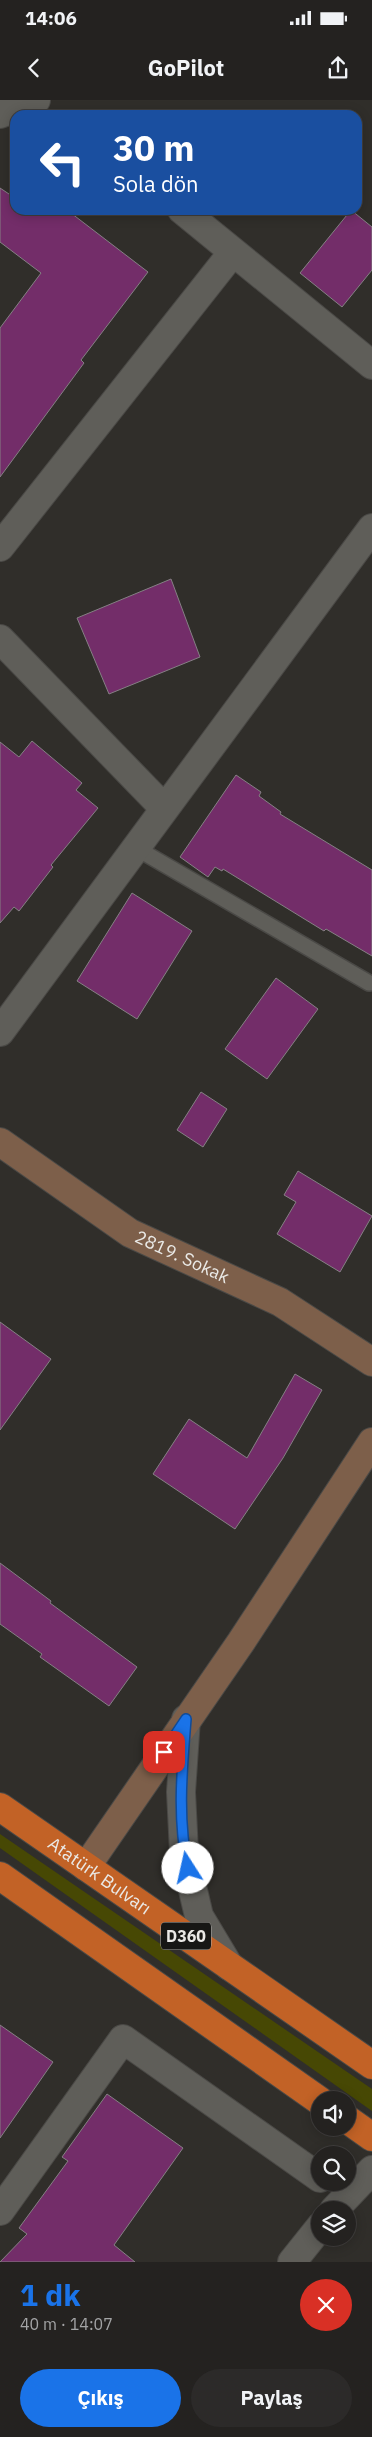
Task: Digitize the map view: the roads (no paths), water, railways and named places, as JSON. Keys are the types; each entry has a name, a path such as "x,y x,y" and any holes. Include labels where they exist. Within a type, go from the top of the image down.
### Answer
{"highway":[{"name":"Atatürk Bulvarı","path":"0,1807 372,2065"},
{"path":"0,1876 311,2095"},
{"path":"356,2126 372,2137"}],"street":[{"path":"19,110 38,106"},
{"path":"188,215 372,366"},
{"path":"0,547 233,252"},
{"path":"0,1032 372,528"},
{"path":"0,640 164,808"},
{"name":"2819. Sokak","path":"0,1142 130,1233 280,1302 372,1362"},
{"path":"86,1867 186,1719 241,1642 372,1442"},
{"path":"186,1719 181,1792 184,1852 199,1916 229,1966"},
{"path":"0,2211 123,2039 311,2172"},
{"path":"335,2196 372,2170"},
{"path":"292,2262 311,2238"}],"lane":[{"path":"136,848 369,983"}]}
